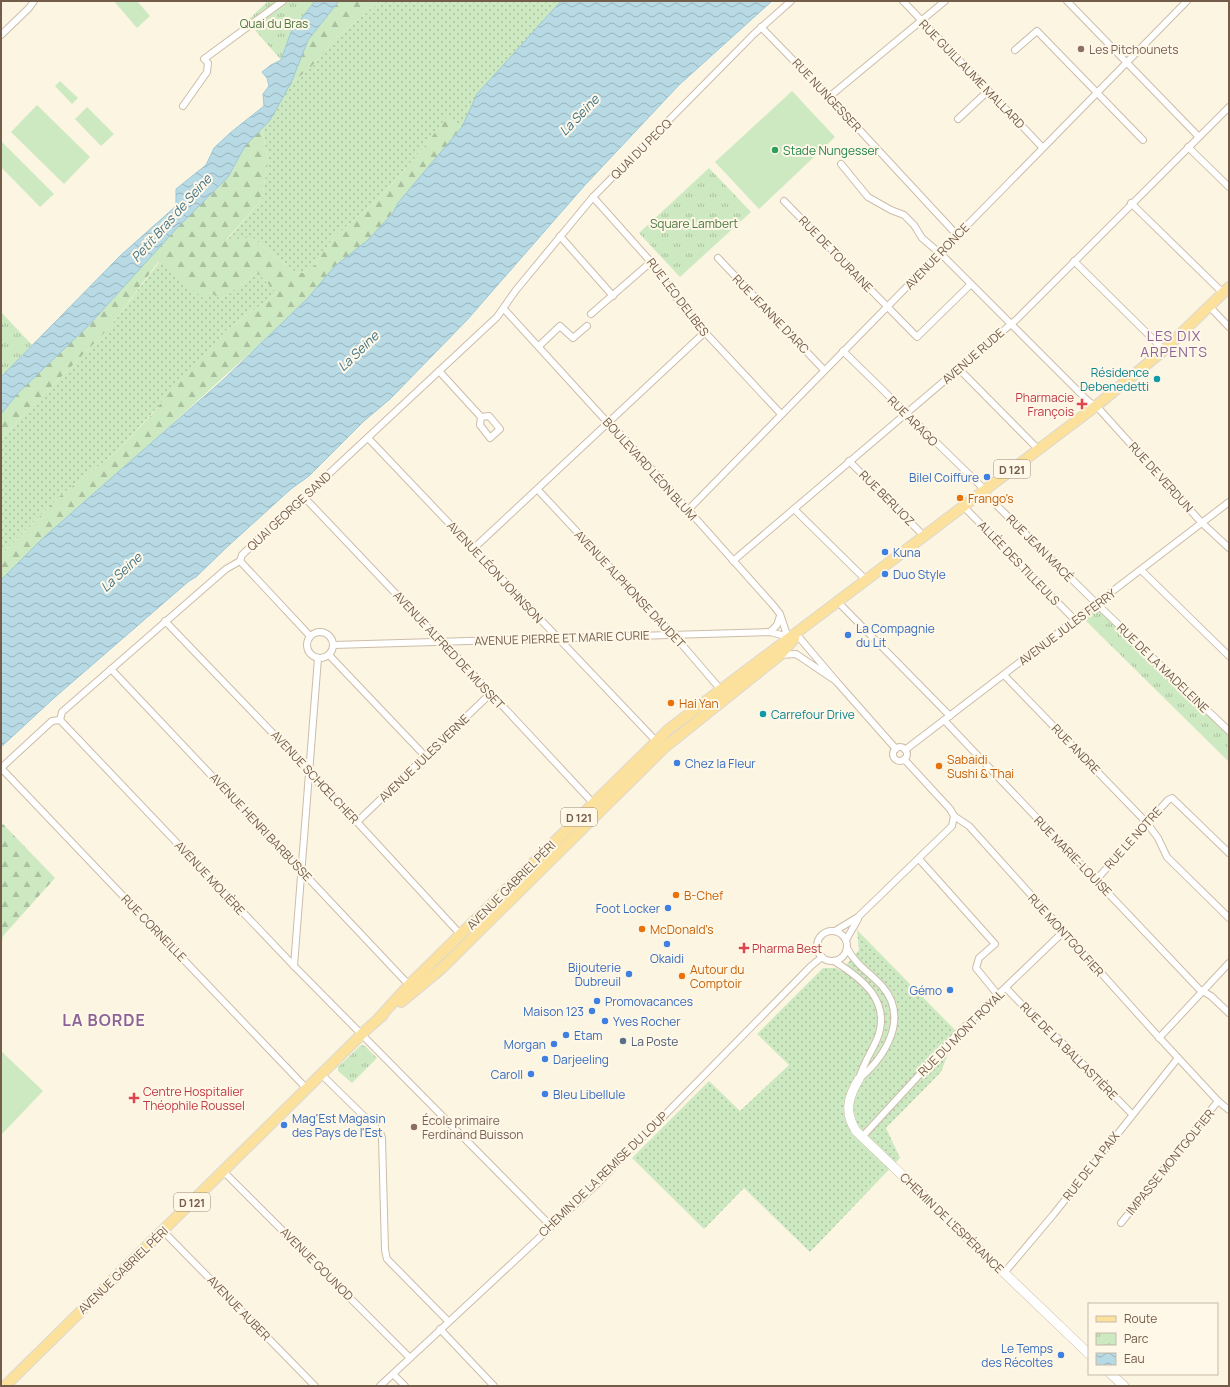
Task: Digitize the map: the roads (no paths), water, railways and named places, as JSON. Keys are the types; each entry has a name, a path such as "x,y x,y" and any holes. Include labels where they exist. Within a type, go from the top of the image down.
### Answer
{"main road":[{"name":"D 121","path":"792,635 1096,406 1164,350 1226,290"},
{"name":"AVENUE GABRIEL PÉRI","path":"378,1019 440,969 665,747 780,655 792,635"},
{"name":"AVENUE GABRIEL PÉRI","path":"5,1386 322,1075 378,1019 409,985 656,741 792,635"}],"street":[{"path":"1,35 29,8 34,1"},
{"path":"183,106 207,72 208,63 204,59 283,1"},
{"name":"QUAI DU PECQ","path":"504,309 516,290 593,197 761,27 791,1"},
{"name":"RUE GUILLAUME MALLARD","path":"903,1 1042,147"},
{"path":"829,96 946,1"},
{"path":"1067,1 1198,136"},
{"name":"AVENUE RONCE","path":"687,511 1042,147 1187,1"},
{"name":"RUE NUNGESSER","path":"761,27 829,96 957,235"},
{"path":"1015,50 1037,31 1143,140"},
{"path":"958,119 988,91"},
{"name":"AVENUE RUDE","path":"733,561 905,413 1012,324 1229,106"},
{"path":"1188,147 1229,187"},
{"name":"RUE DE VERDUN","path":"842,164 868,197 891,210 904,215 932,248 940,253 1088,401 1096,406 1201,522 1229,548"},
{"name":"RUE LEO DELIBES","path":"593,197 651,262 687,313 704,333 781,414"},
{"name":"RUE DE TOURAINE","path":"784,202 917,337 971,284"},
{"path":"1131,203 1226,290"},
{"path":"560,236 613,296"},
{"name":"RUE JEANNE D'ARC","path":"718,258 824,370"},
{"path":"1074,261 1164,350"},
{"path":"591,314 651,262"},
{"path":"1210,307 1229,327"},
{"name":"BOULEVARD LÉON BLUM","path":"504,309 608,423 615,428 687,511 780,614 792,635"},
{"name":"QUAI GEORGE SAND","path":"1,768 52,721 60,720 62,712 226,569 240,561 242,554 368,438 504,309"},
{"path":"539,346 560,326 573,338 587,326"},
{"path":"474,549 704,333"},
{"name":"RUE ARAGO","path":"842,351 984,490"},
{"path":"959,369 1038,449"},
{"path":"439,371 481,417"},
{"name":"AVENUE LÉON JOHNSON","path":"368,438 656,741"},
{"name":"RUE BERLIOZ","path":"849,461 924,536"},
{"name":"AVENUE ALPHONSE DAUDET","path":"538,490 672,634 721,690"},
{"name":"RUE JEAN MACÉ","path":"984,490 1097,604"},
{"name":"AVENUE ALFRED DE MUSSET","path":"304,497 443,642 593,803"},
{"name":"AVENUE JULES FERRY","path":"905,750 1229,502"},
{"name":"ALLÉE DES TILLEULS","path":"963,506 1075,620"},
{"path":"794,509 866,580"},
{"path":"240,561 310,636"},
{"path":"1141,570 1229,656"},
{"name":"RUE MARIE-LOUISE","path":"837,601 1096,880 1203,992 1211,996 1229,1013"},
{"name":"RUE DE LA MADELEINE","path":"1097,604 1229,731"},
{"path":"770,632 779,621 780,614"},
{"name":"AVENUE SCHŒLCHER","path":"166,621 310,772 319,784 357,822 461,935"},
{"path":"319,632 326,633 330,637 333,645 329,655 318,658 310,654 307,648 308,639 310,636 319,632"},
{"name":"AVENUE PIERRE ET MARIE CURIE","path":"333,645 672,634 770,632 792,635"},
{"name":"RUE MONTGOLFIER","path":"792,635 836,681 896,749 893,752 894,758 900,761 904,759 950,809 954,816 969,826 1064,934 1159,1038 1218,1101 1229,1110"},
{"name":"RUE MONTGOLFIER","path":"780,655 796,654 836,681"},
{"path":"329,655 425,756"},
{"path":"294,966 318,658"},
{"name":"AVENUE HENRI BARBUSSE","path":"111,669 409,985"},
{"name":"RUE ANDRE","path":"1004,675 1147,824 1158,838 1167,857 1229,918"},
{"name":"AVENUE JULES VERNE","path":"357,822 490,694"},
{"name":"AVENUE MOLIÈRE","path":"60,720 294,966 551,1226"},
{"path":"896,749 900,747 905,750 906,756 904,759"},
{"name":"RUE CORNEILLE","path":"1,768 307,1089"},
{"name":"RUE LE NOTRE","path":"1096,880 1168,800 1172,798 1229,853"},
{"path":"836,931 846,940 847,948 843,957 830,961 822,957 818,950 819,938 825,933 836,931 858,917 952,826 954,816"},
{"path":"919,859 995,944 979,958 976,968 998,996"},
{"path":"846,940 858,917"},
{"name":"RUE DU MONT ROYAL","path":"862,1137 957,1034 1060,935 1064,934"},
{"name":"CHEMIN DE L'ESPÉRANCE","path":"847,948 853,958 886,991 894,1013 893,1031 886,1049 871,1069 859,1079"},
{"name":"CHEMIN DE LA REMISE DU LOUP","path":"380,1386 448,1321 597,1184 811,966 822,957"},
{"name":"CHEMIN DE L'ESPÉRANCE","path":"834,961 872,991 880,1008 879,1031 864,1063 859,1079 849,1098 848,1112 853,1125 862,1137 1088,1353"},
{"path":"1159,1038 1229,963"},
{"name":"RUE DE LA BALLASTIÈRE","path":"1006,988 1027,1010 1033,1013 1132,1114"},
{"name":"RUE DE LA PAIX","path":"1004,1274 1178,1058"},
{"path":"322,1075 380,1132 382,1138 385,1250 387,1259 448,1321"},
{"name":"IMPASSE MONTGOLFIER","path":"1121,1223 1218,1101"},
{"name":"AVENUE GOUNOD","path":"223,1171 410,1358"},
{"name":"AVENUE AUBER","path":"163,1231 316,1386"},
{"path":"440,1329 494,1386"},
{"path":"394,1374 405,1386"},
{"path":"1112,1375 1124,1386"}],"water":[{"name":"Petit Bras de Seine","path":"315,1 339,1 308,40 291,83 270,120 245,146 228,177 177,228 88,326 19,392 1,414 1,377 121,255 176,206 176,189 206,165 214,148 264,106 263,94 269,86 267,78 262,72 281,60 291,32"},
{"name":"La Seine","path":"561,1 772,1 679,85 585,185 467,320 390,399 364,421 309,476 291,489 196,577 189,581 54,698 1,747 1,580 42,539 223,380 308,298 334,267 368,240 393,213 398,203 462,127 477,94"}],"place":[{"name":"Les Pitchounets","path":"1081,49"},
{"name":"Stade Nungesser","path":"775,150"},
{"name":"Résidence Debenedetti","path":"1157,379"},
{"name":"Pharmacie François","path":"1082,404"},
{"name":"Bilel Coiffure","path":"987,477"},
{"name":"Frango's","path":"960,498"},
{"name":"Kuna","path":"885,552"},
{"name":"Duo Style","path":"885,574"},
{"name":"La Compagnie du Lit","path":"848,635"},
{"name":"Hai Yan","path":"671,703"},
{"name":"Carrefour Drive","path":"763,714"},
{"name":"Chez la Fleur","path":"677,763"},
{"name":"Sabaidi Sushi & Thai","path":"939,766"},
{"name":"B-Chef","path":"676,895"},
{"name":"Foot Locker","path":"668,908"},
{"name":"McDonald's","path":"642,929"},
{"name":"Okaidi","path":"667,944"},
{"name":"Pharma Best","path":"744,948"},
{"name":"Bijouterie Dubreuil","path":"629,974"},
{"name":"Autour du Comptoir","path":"682,976"},
{"name":"Gémo","path":"950,990"},
{"name":"Promovacances","path":"597,1001"},
{"name":"Maison 123","path":"592,1011"},
{"name":"Yves Rocher","path":"605,1021"},
{"name":"Etam","path":"566,1035"},
{"name":"La Poste","path":"623,1041"},
{"name":"Morgan","path":"554,1044"},
{"name":"Darjeeling","path":"545,1059"},
{"name":"Caroll","path":"531,1074"},
{"name":"Bleu Libellule","path":"545,1094"},
{"name":"Centre Hospitalier Théophile Roussel","path":"134,1098"},
{"name":"Mag'Est Magasin des Pays de l'Est","path":"284,1125"},
{"name":"École primaire Ferdinand Buisson","path":"414,1127"},
{"name":"Le Temps des Récoltes","path":"1061,1355"}],"district":[{"name":"LES DIX ARPENTS","path":"1174,344"},
{"name":"LA BORDE","path":"104,1020"}],"park label":[{"name":"Quai du Bras","path":"274,23"},
{"name":"Square Lambert","path":"694,223"}]}
